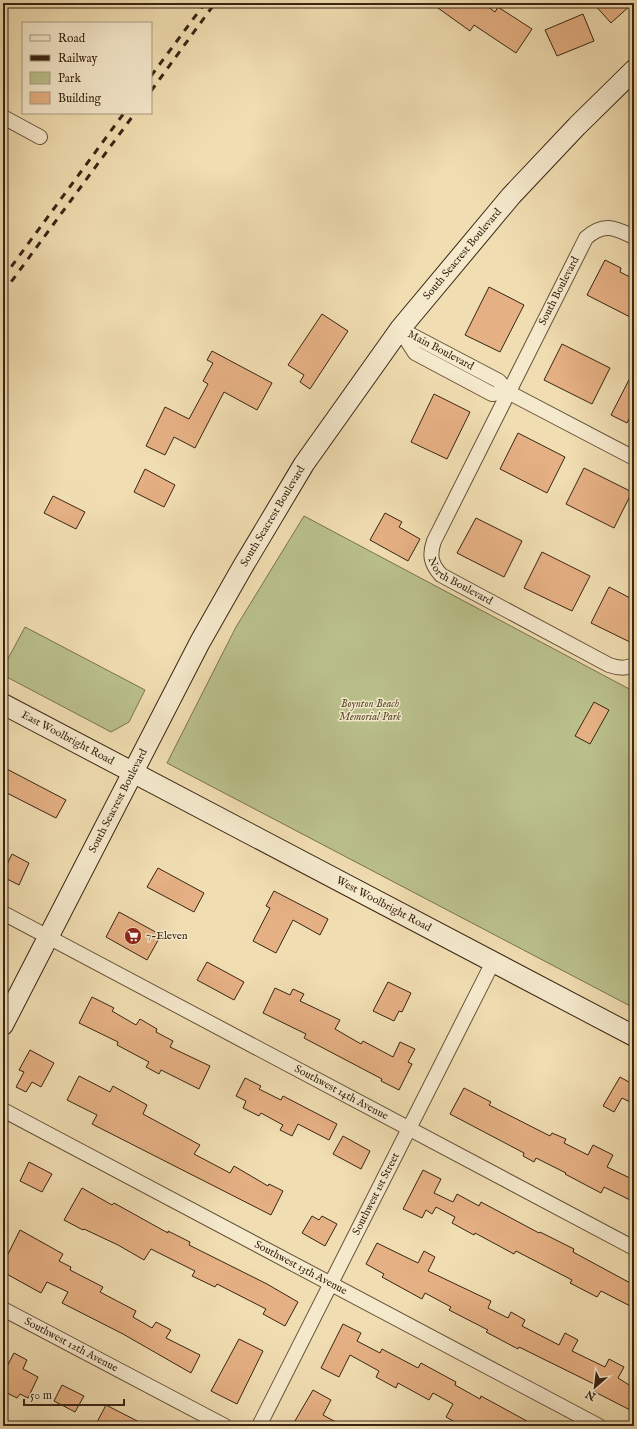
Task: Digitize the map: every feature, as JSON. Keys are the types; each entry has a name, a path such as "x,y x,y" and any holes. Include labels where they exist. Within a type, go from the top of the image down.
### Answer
{"street":[{"name":"South Seacrest Boulevard","path":"3,1025 200,642 304,464 400,330 511,196 577,126 634,70"},
{"path":"3,117 40,137"},
{"name":"South Boulevard","path":"508,392 586,238 593,231 602,228 611,228 634,238"},
{"name":"Main Boulevard","path":"400,330 415,353 492,394 508,392 634,458"},
{"name":"North Boulevard","path":"508,392 434,541 431,550 431,559 435,568 441,575 609,665 618,668 627,668 634,665"},
{"name":"East Woolbright Road","path":"3,704 133,772"},
{"name":"West Woolbright Road","path":"133,772 634,1036"},
{"name":"Southwest 14th Avenue","path":"3,913 409,1127 634,1248"},
{"name":"Southwest 1st Street","path":"259,1426 493,962"},
{"name":"Southwest 13th Avenue","path":"3,1110 331,1282 598,1426"},
{"name":"Southwest 12th Avenue","path":"3,1309 224,1426"}],"green space":[{"name":"Boynton Beach Memorial Park","path":"304,516 633,691 634,689 634,1008 167,763 236,627"},
{"path":"25,627 145,690 129,722 111,732 3,675 3,668"}],"building":[{"path":"431,3 483,3 495,12 498,7 532,29 516,53 474,25 470,31"},
{"path":"593,3 633,3 611,23"},
{"path":"583,14 594,41 557,56 545,30"},
{"path":"605,260 621,268 620,272 634,279 634,319 587,295"},
{"path":"489,287 524,305 500,352 465,335"},
{"path":"322,314 348,331 310,389 300,382 304,375 288,365"},
{"path":"562,344 610,368 592,404 544,380"},
{"path":"212,351 272,383 257,410 224,392 195,448 174,437 165,455 146,446 165,407 189,419 208,384 203,381 213,363 207,360"},
{"path":"634,370 634,421 629,419 627,423 611,415"},
{"path":"434,394 470,412 447,459 411,442"},
{"path":"518,433 565,457 547,493 500,469"},
{"path":"584,468 632,492 614,528 566,504"},
{"path":"145,469 175,485 164,507 134,492"},
{"path":"53,496 85,512 76,529 44,513"},
{"path":"385,513 402,522 399,527 420,539 408,561 370,540"},
{"path":"476,518 522,541 504,577 457,553"},
{"path":"542,552 590,576 572,611 524,588"},
{"path":"609,587 634,600 634,644 591,623"},
{"path":"594,702 609,710 590,744 575,736"},
{"path":"3,767 66,800 56,818 3,791"},
{"path":"12,854 29,863 19,885 3,877 3,872"},
{"name":"7-Eleven","path":"158,868 204,893 194,912 147,887"},
{"path":"274,891 328,919 320,935 293,920 276,953 253,941 270,908 266,906"},
{"name":"7-Eleven","path":"119,912 161,935 147,960 106,937"},
{"path":"207,962 244,982 234,1000 197,980"},
{"path":"388,982 411,993 402,1012 399,1011 394,1021 373,1011"},
{"path":"275,988 290,995 293,989 304,994 300,1001 340,1020 335,1029 361,1044 363,1041 393,1057 400,1042 415,1049 408,1062 412,1064 399,1090 381,1081 382,1079 304,1038 306,1034 263,1013"},
{"path":"92,997 114,1008 112,1011 136,1025 140,1019 157,1029 156,1032 173,1041 170,1047 210,1066 199,1089 161,1070 159,1074 146,1067 149,1062 117,1045 118,1042 79,1023"},
{"path":"30,1050 54,1063 41,1087 32,1082 26,1092 16,1087 24,1072 19,1070"},
{"path":"79,1076 110,1092 113,1086 147,1105 143,1114 200,1145 194,1154 230,1173 234,1166 268,1186 269,1184 283,1191 271,1215 92,1124 97,1115 67,1100"},
{"path":"620,1077 634,1085 634,1104 622,1098 614,1112 603,1106"},
{"path":"245,1078 261,1086 259,1089 281,1100 283,1096 337,1124 329,1140 298,1124 292,1136 280,1130 283,1125 261,1113 259,1116 243,1108 246,1101 236,1096"},
{"path":"464,1088 491,1102 489,1105 550,1136 552,1133 566,1139 564,1143 588,1155 593,1145 613,1155 607,1167 634,1180 634,1202 604,1187 601,1193 536,1158 534,1162 523,1156 524,1153 450,1114"},
{"path":"343,1136 370,1151 361,1169 333,1154"},
{"path":"29,1162 52,1174 42,1192 20,1181"},
{"path":"423,1170 441,1179 434,1193 453,1202 457,1194 479,1206 481,1202 539,1233 540,1232 574,1249 573,1252 634,1285 634,1308 601,1291 597,1297 570,1283 572,1280 516,1251 514,1254 475,1233 474,1235 452,1223 455,1217 436,1207 432,1214 426,1210 422,1218 403,1209"},
{"path":"82,1188 112,1205 114,1203 168,1233 168,1231 190,1242 189,1245 267,1284 298,1302 285,1326 263,1314 266,1309 217,1284 215,1287 192,1276 195,1271 151,1249 144,1260 118,1245 64,1220"},
{"path":"312,1216 319,1220 322,1216 337,1224 325,1246 302,1233"},
{"path":"20,1230 63,1254 59,1261 71,1267 70,1270 103,1287 100,1292 136,1311 133,1317 152,1328 156,1322 171,1330 166,1338 200,1355 191,1373 123,1334 62,1303 68,1292 47,1282 41,1293 3,1272 3,1264"},
{"path":"377,1243 418,1263 424,1251 435,1257 428,1271 491,1301 488,1308 508,1318 511,1312 525,1320 522,1326 559,1345 565,1333 578,1340 572,1351 605,1367 609,1359 624,1367 618,1378 634,1388 634,1412 593,1391 596,1385 519,1347 518,1349 486,1332 488,1330 449,1310 451,1307 425,1293 422,1299 382,1277 384,1274 366,1264"},
{"path":"343,1324 361,1333 357,1341 380,1353 382,1349 418,1368 421,1363 456,1382 455,1385 480,1399 481,1396 536,1426 494,1426 487,1422 485,1426 462,1426 446,1417 453,1404 433,1393 429,1400 398,1383 396,1388 376,1377 379,1371 350,1355 339,1377 321,1368"},
{"path":"239,1339 263,1351 237,1404 211,1391"},
{"path":"14,1353 27,1360 23,1369 38,1377 28,1398 20,1394 17,1398 3,1391 3,1374"},
{"path":"62,1385 84,1396 75,1412 54,1401"},
{"path":"313,1390 331,1400 323,1415 343,1426 292,1426"},
{"path":"106,1405 147,1426 95,1426"}],"railway":[{"path":"152,75 205,3"},
{"path":"152,90 215,3"},
{"path":"3,278 123,114"},
{"path":"3,293 134,114"}],"place":[{"name":"7-Eleven","path":"133,936"}]}
